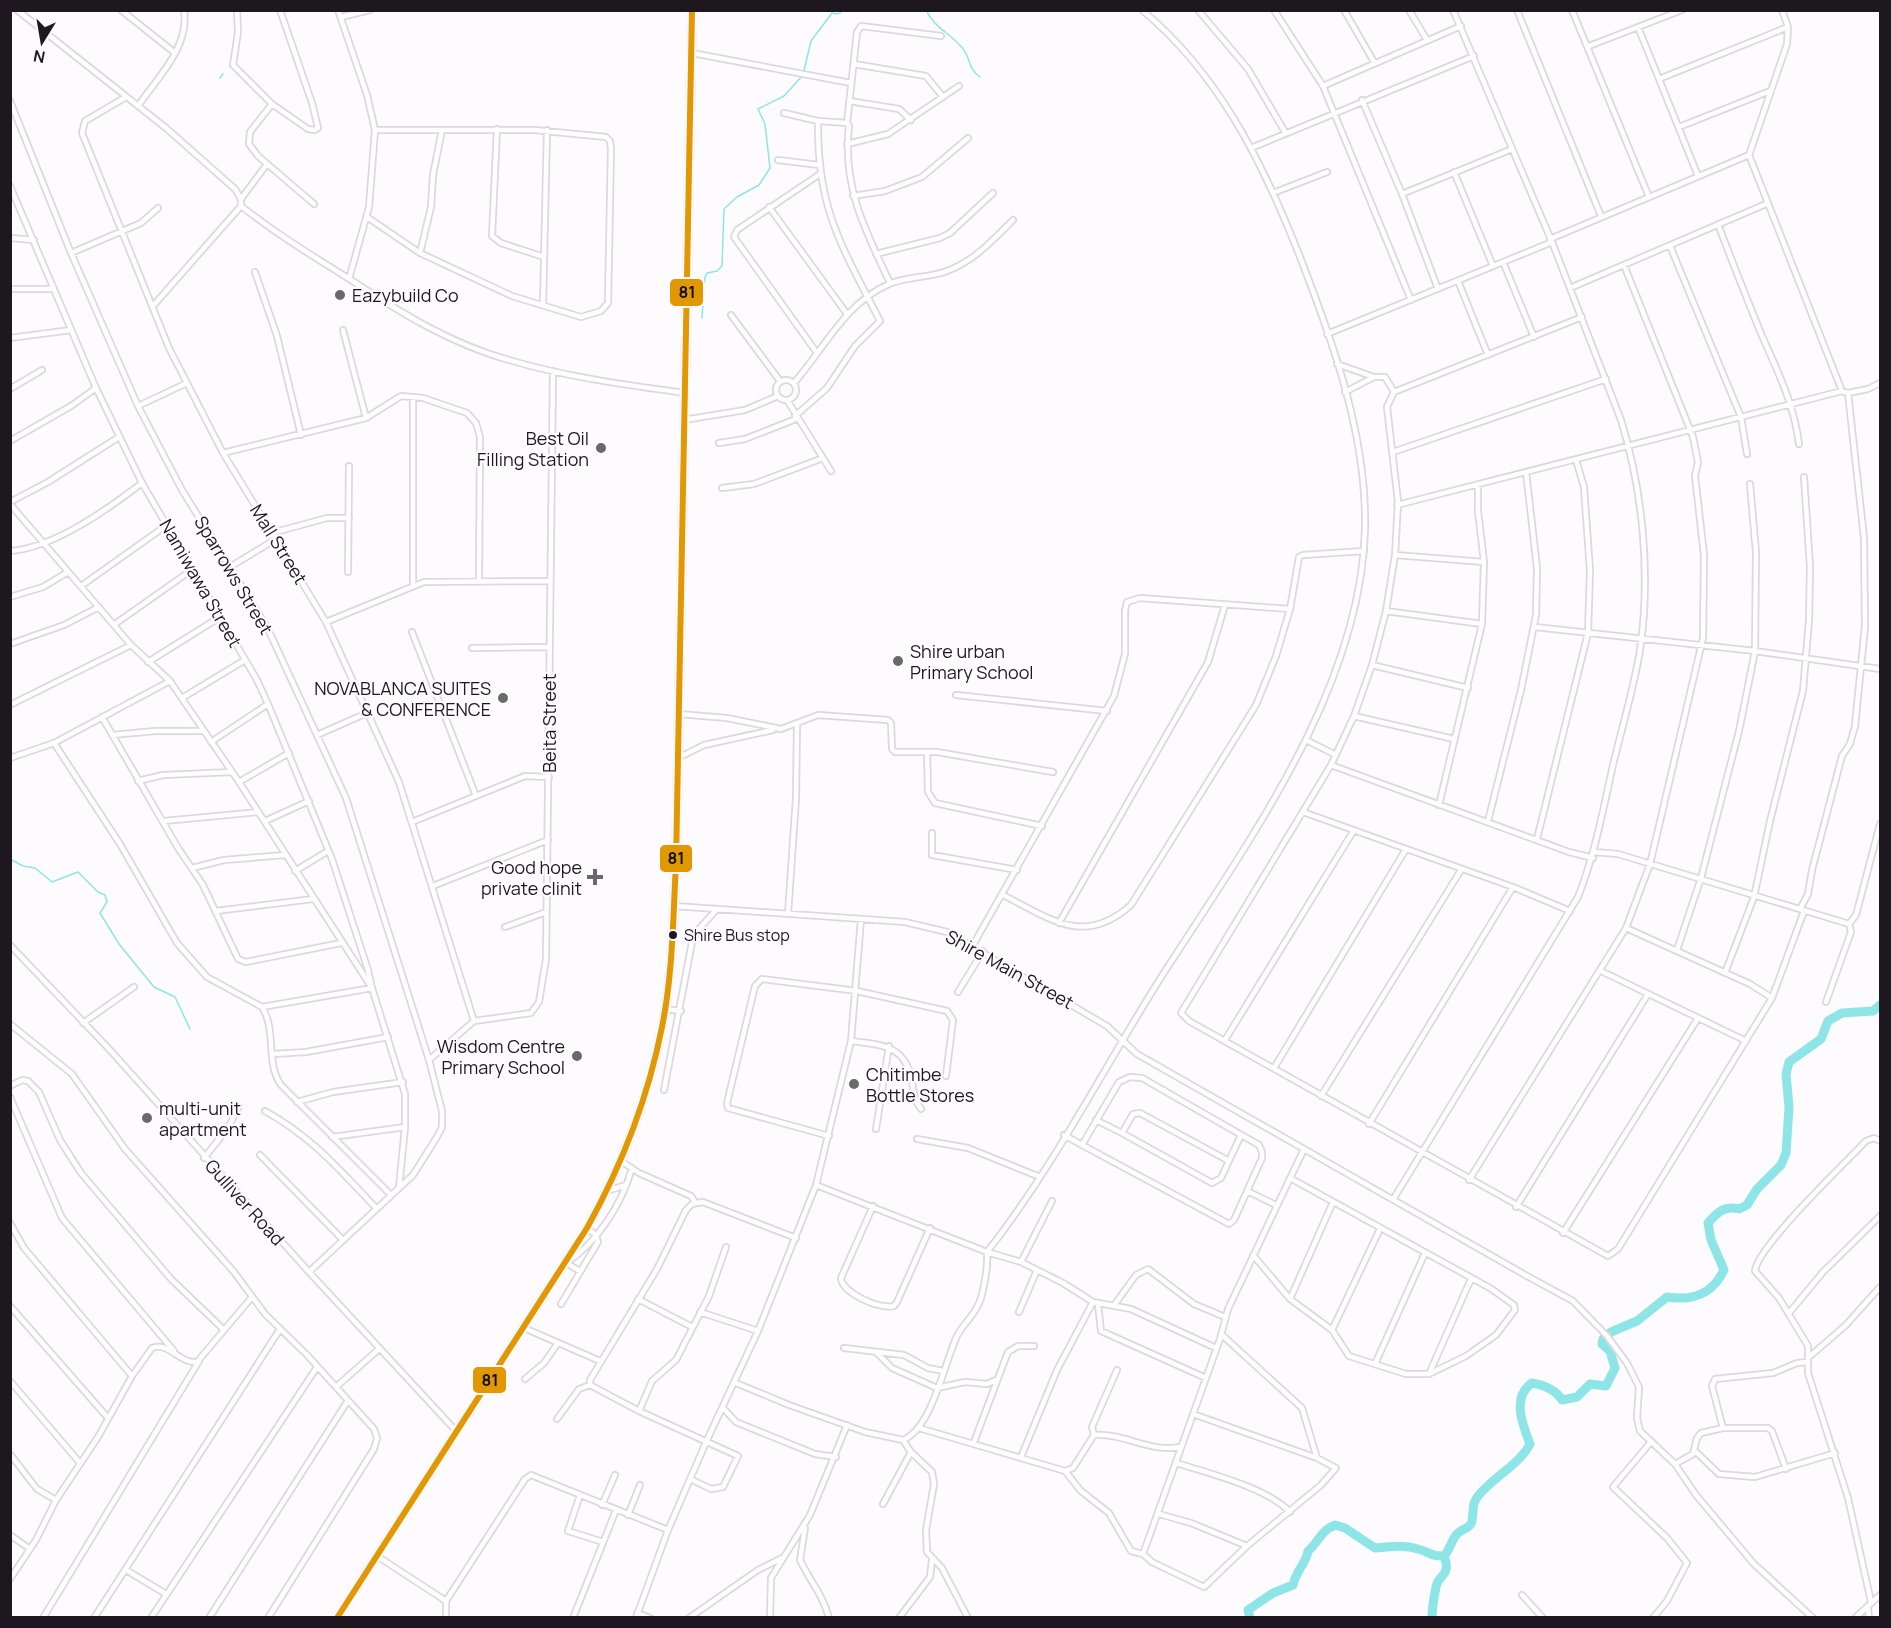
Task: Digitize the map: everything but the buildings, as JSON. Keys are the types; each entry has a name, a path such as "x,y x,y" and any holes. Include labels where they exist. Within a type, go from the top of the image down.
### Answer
{"main road":[{"path":"337,1617 566,1263 606,1193 621,1161 649,1083 662,1029 672,959 674,906 692,10"}],"street":[{"path":"16,10 138,106 225,180 241,199"},
{"path":"121,10 175,53"},
{"path":"138,106 182,42 185,28 184,10"},
{"path":"237,10 238,32 233,65 272,104 308,129 315,130 318,128 280,10"},
{"path":"338,10 370,104 375,130 367,217 349,279"},
{"path":"341,17 370,10"},
{"path":"903,1440 919,1428 958,1333 973,1317 981,1298 988,1263 987,1252 1040,1177 1120,1041 1264,815 1306,740 1331,685 1352,624 1364,551 1365,514 1357,440 1345,392 1315,295 1251,148 1210,80 1192,58 1142,10"},
{"path":"1198,10 1243,63 1285,132"},
{"path":"1274,10 1323,86 1411,300"},
{"path":"1344,10 1374,62"},
{"path":"1410,10 1427,40"},
{"path":"1394,1198 1420,1152 1570,911 1594,855 1641,640 1644,568 1640,505 1629,445 1582,317 1453,10"},
{"path":"1517,10 1601,216"},
{"path":"1572,10 1589,46 1649,197"},
{"path":"1589,46 1682,10"},
{"path":"1782,10 1788,27 1787,44 1749,155 1766,204 1842,391"},
{"path":"890,283 853,196 847,123 857,32 861,26 941,36"},
{"path":"1323,86 1461,26"},
{"path":"1638,27 1698,177"},
{"path":"1659,79 1788,27"},
{"path":"692,52 851,83"},
{"path":"1251,148 1362,100 1474,56"},
{"path":"854,64 926,76 943,97"},
{"path":"847,144 888,134 958,86"},
{"path":"1679,127 1770,91"},
{"name":"Mall Street","path":"126,97 88,119 81,128 169,348 223,453 326,622 399,782 474,1021"},
{"path":"1362,100 1402,194 1438,289"},
{"name":"Sparrows Street","path":"10,101 71,253 138,406 169,468 267,627 346,798 429,1060 442,1111 442,1127 421,1164 399,1188 309,1272"},
{"path":"849,101 899,109 911,120"},
{"path":"272,104 248,138 254,152 314,204"},
{"path":"784,113 818,121 847,123"},
{"path":"719,443 745,439 796,418 827,388 855,346 880,321 832,227 820,174 818,121"},
{"path":"497,129 492,236 501,243 544,257"},
{"path":"367,217 420,253 500,291 573,315 592,315 605,308 610,289 610,141 606,137 547,130 375,130"},
{"path":"420,253 431,207 433,175 442,130"},
{"path":"543,305 547,130"},
{"path":"853,196 885,191 922,177 968,138"},
{"path":"1402,194 1512,148"},
{"path":"1327,334 1503,262 1601,216 1749,155"},
{"path":"778,160 819,165"},
{"path":"153,306 241,206 241,199 267,164"},
{"path":"1272,193 1327,172"},
{"path":"1454,172 1493,266"},
{"path":"817,353 734,237 737,230 820,174"},
{"name":"Namiwawa Street","path":"10,186 119,437 142,483 245,660 268,704 309,801 328,851 403,1082 405,1127 399,1188"},
{"path":"876,254 950,233 993,193"},
{"path":"1570,288 1766,204"},
{"path":"241,206 295,247 405,316 464,344 507,360 553,371 685,393"},
{"path":"769,207 847,314"},
{"path":"71,253 141,223 158,208"},
{"path":"787,400 795,395 794,383 847,314 868,297 890,283 947,272 987,246 1013,220"},
{"path":"1718,224 1747,299 1782,375 1799,444"},
{"path":"10,238 34,240"},
{"path":"1670,246 1741,417 1747,454"},
{"path":"1503,262 1534,337"},
{"path":"1469,1180 1626,928 1650,864 1701,646 1704,555 1695,476 1698,462 1691,431 1624,265"},
{"path":"255,272 277,336 301,435"},
{"path":"1458,281 1488,355"},
{"path":"10,289 54,290"},
{"path":"731,315 780,381"},
{"path":"1582,317 1394,392 1387,407 1397,505 1395,555 1386,611 1372,665 1354,716 1331,765 1181,1013 1189,1021 1603,1255 1615,1253 1772,998 1811,883 1812,870 1842,756 1850,744 1855,726 1862,666 1865,548 1848,393"},
{"path":"10,338 71,330"},
{"path":"343,330 366,418"},
{"path":"1336,364 1374,377 1385,377 1394,392"},
{"path":"10,389 42,370"},
{"name":"Beita Street","path":"474,1021 531,1013 536,1008 542,992 546,959 553,371"},
{"path":"1345,392 1374,377"},
{"path":"778,396 776,388 780,381 787,379 794,383"},
{"path":"1393,452 1606,379"},
{"path":"138,406 187,382"},
{"path":"1397,505 1842,391 1848,393 1868,390 1881,383"},
{"path":"10,441 64,410 96,388"},
{"path":"684,420 745,410 778,396 787,400 796,418 831,471"},
{"path":"223,453 366,418 398,398 413,397 463,411 471,416 479,430 479,580"},
{"path":"413,397 413,585"},
{"path":"54,743 120,844 177,943 207,977 262,1007 372,988 341,943 265,821 170,681 131,645 116,624 42,543 10,503 119,437"},
{"path":"722,488 754,484 823,458"},
{"path":"1537,839 1588,633 1590,567 1584,487 1576,460"},
{"path":"348,572 349,466"},
{"path":"1488,821 1535,627 1537,568 1526,472"},
{"path":"1725,973 1754,897 1770,821 1803,691 1807,658 1810,567 1804,477"},
{"path":"10,551 42,543 112,506 142,483"},
{"path":"1677,950 1701,878 1739,731 1755,651 1756,552 1750,484"},
{"path":"1439,806 1482,624 1484,562 1478,511 1478,485"},
{"path":"272,533 327,518 349,518"},
{"path":"81,586 167,525"},
{"path":"230,567 276,539"},
{"path":"1004,895 1059,923 1080,927 1101,925 1121,914 1140,893 1256,705 1276,656 1290,609 1299,557 1364,551"},
{"path":"1395,555 1484,562"},
{"path":"116,624 193,569"},
{"path":"10,597 42,587 68,572"},
{"path":"326,622 413,585 479,580 550,581"},
{"path":"973,945 1004,895 1107,711 1120,677 1125,654 1127,602 1140,598 1290,609"},
{"path":"1059,923 1208,662 1224,605"},
{"path":"10,644 64,625 99,607"},
{"path":"1386,611 1482,624"},
{"path":"148,662 220,618"},
{"path":"1535,627 1755,651 1881,669"},
{"path":"412,632 476,796"},
{"path":"10,705 131,645"},
{"path":"472,648 549,647"},
{"path":"182,698 245,660"},
{"path":"1372,665 1468,688"},
{"path":"10,758 54,743 170,681"},
{"path":"956,695 1107,711"},
{"path":"211,742 268,704"},
{"path":"317,735 367,713"},
{"path":"679,714 727,718 781,729"},
{"path":"678,758 704,745 781,729 818,715 888,720 894,752 927,752 1053,772"},
{"path":"1354,716 1454,739"},
{"path":"102,717 138,781 192,868 216,911 236,957 244,962 341,943"},
{"path":"788,914 796,798 797,724"},
{"path":"112,735 155,731 203,731"},
{"path":"1306,740 1336,755"},
{"path":"927,752 928,792 935,804 1042,825"},
{"path":"239,782 289,753"},
{"path":"1331,765 1439,806 1537,839 1594,855 1607,852 1701,878 1754,897 1849,924"},
{"path":"138,781 163,775 232,772"},
{"path":"412,822 525,776 549,777"},
{"path":"265,821 309,801"},
{"path":"164,821 258,812"},
{"path":"1303,812 1513,887 1570,911"},
{"path":"1849,924 1856,915 1881,824"},
{"path":"1225,1040 1354,830"},
{"path":"932,833 932,855 1017,870"},
{"path":"433,886 548,840"},
{"path":"1274,1068 1406,849"},
{"path":"295,871 328,851"},
{"path":"192,868 224,860 285,855"},
{"path":"1321,1096 1461,870"},
{"path":"1369,1124 1513,887"},
{"path":"216,911 313,898"},
{"name":"Shire Main Street","path":"674,906 927,926 973,945 1107,1026 1120,1041 1137,1054 1573,1301 1607,1336 1636,1380 1640,1394 1637,1425 1650,1443"},
{"path":"664,1090 681,1011 692,942 699,928 717,909"},
{"path":"505,927 546,912"},
{"path":"650,1617 636,1615 668,1530 707,1440 736,1383 816,1185 830,1136 851,1041 857,991 861,919"},
{"path":"1826,1002 1851,932 1849,924"},
{"path":"1626,928 1725,973 1772,998"},
{"name":"Gulliver Road","path":"10,945 457,1432"},
{"path":"958,992 983,951"},
{"path":"1601,971 1746,1041"},
{"path":"830,1136 734,1111 727,1103 758,981 767,978 857,991 937,1008 951,1014 952,1031 946,1076"},
{"path":"83,1023 134,987"},
{"path":"1516,1207 1648,994"},
{"path":"262,1007 271,1032 276,1078 297,1102 392,1195"},
{"path":"665,1009 681,1011"},
{"path":"1563,1233 1698,1018"},
{"path":"429,1060 474,1021"},
{"path":"10,1024 72,1074 125,1149 234,1272 252,1298 374,1429 376,1443 342,1504 268,1617"},
{"path":"662,1029 676,1033"},
{"path":"273,1054 306,1052 388,1037"},
{"path":"851,1041 889,1046 906,1063 915,1099 921,1109"},
{"path":"876,1129 889,1046"},
{"path":"1064,1135 1223,1224 1229,1224 1234,1220 1263,1152 1259,1145 1136,1077 1119,1082 1082,1145"},
{"path":"10,1086 22,1080 28,1081 39,1092 60,1140 81,1173 171,1279 223,1329"},
{"path":"297,1102 333,1092 403,1082"},
{"path":"10,1097 62,1218 157,1334 180,1357"},
{"path":"204,1158 228,1128 239,1106"},
{"path":"265,1111 297,1129 318,1146 376,1208"},
{"path":"1122,1133 1133,1114 1140,1113 1229,1161"},
{"path":"1096,1120 1209,1182 1216,1183 1221,1178 1241,1135"},
{"path":"332,1137 405,1127"},
{"path":"1871,1602 1857,1534 1835,1453 1808,1373 1806,1341 1773,1291 1756,1275 1755,1267 1763,1252 1866,1141 1874,1138 1881,1141"},
{"path":"917,1139 968,1148 1040,1177"},
{"path":"1143,1554 1177,1462 1225,1317 1304,1149"},
{"path":"260,1155 343,1240"},
{"path":"621,1161 688,1195 695,1202"},
{"path":"580,1272 566,1263 576,1257 596,1235 617,1202 632,1168"},
{"path":"1253,1256 1290,1299 1332,1330 1349,1356 1406,1374 1429,1374 1466,1356 1496,1335 1516,1308 1490,1288 1290,1178"},
{"path":"617,1202 606,1193 626,1185"},
{"path":"816,1185 987,1252 1021,1263 1096,1303 1115,1304 1143,1313 1216,1348"},
{"path":"1247,1191 1276,1205"},
{"path":"1021,1263 1030,1239 1052,1201"},
{"path":"590,1385 590,1380 600,1361 664,1257 686,1210 695,1202 703,1202 796,1238"},
{"path":"1290,1299 1333,1202"},
{"path":"873,1206 841,1282 847,1291 884,1307 894,1306 897,1302 930,1228"},
{"path":"1789,1313 1823,1272 1881,1216"},
{"path":"10,1222 24,1248 132,1376"},
{"path":"561,1304 598,1242 596,1235 586,1228"},
{"path":"1332,1330 1380,1229"},
{"path":"639,1411 648,1387 662,1372 673,1365 709,1296 726,1247"},
{"path":"1375,1364 1425,1252"},
{"path":"1115,1304 1136,1275 1148,1269 1194,1304 1225,1317"},
{"path":"1019,1312 1037,1270"},
{"path":"1429,1374 1471,1279"},
{"path":"1723,1428 1712,1386 1715,1379 1779,1371 1808,1359 1846,1325 1881,1287"},
{"path":"43,1617 201,1359 223,1329 252,1298"},
{"path":"638,1299 692,1327"},
{"path":"1096,1303 1101,1331 1206,1378"},
{"path":"1021,1457 1057,1370 1096,1303"},
{"path":"10,1306 108,1418"},
{"path":"700,1312 758,1331"},
{"path":"524,1328 600,1361"},
{"path":"94,1617 280,1329"},
{"path":"1221,1334 1302,1408 1317,1458"},
{"path":"525,1378 544,1363 558,1343"},
{"path":"10,1579 132,1376 155,1346 164,1347 191,1362 201,1359"},
{"path":"974,1442 996,1380 1013,1348 1035,1346"},
{"path":"844,1348 907,1356 928,1368 943,1371"},
{"path":"336,1387 379,1349"},
{"path":"877,1353 892,1368 937,1388 965,1382 987,1384 996,1380"},
{"path":"151,1617 317,1367"},
{"path":"1065,1471 1073,1468 1094,1435 1092,1427 1116,1370"},
{"path":"10,1381 80,1463"},
{"path":"736,1383 789,1405 847,1425 903,1440 934,1477 926,1538 927,1552 942,1568 968,1617"},
{"path":"557,1419 579,1389 590,1385 639,1411 738,1456 727,1483 723,1487 711,1489 690,1479"},
{"path":"209,1617 347,1402"},
{"path":"723,1408 736,1422 815,1454 836,1457"},
{"path":"919,1428 974,1442 1065,1471 1081,1491 1109,1513 1131,1551 1143,1554 1152,1562 1204,1587 1247,1546 1290,1512 1335,1470 1334,1464 1193,1414"},
{"path":"770,1617 771,1578 807,1521 836,1457 847,1425"},
{"path":"1675,1464 1695,1451 1699,1435 1723,1428 1768,1428 1772,1431 1786,1468"},
{"path":"1094,1435 1131,1440 1154,1448 1181,1447"},
{"path":"1653,1617 1667,1601 1687,1563 1667,1538 1614,1491 1613,1487 1650,1443 1675,1464 1696,1496 1754,1564 1813,1617"},
{"path":"1695,1451 1715,1472 1723,1475 1755,1477 1835,1453"},
{"path":"883,1504 911,1452"},
{"path":"10,1454 37,1489 56,1500"},
{"path":"1177,1462 1268,1496 1282,1503 1290,1512"},
{"path":"446,1617 446,1601 525,1479 531,1475 668,1530"},
{"path":"603,1505 615,1475"},
{"path":"628,1515 640,1485"},
{"path":"580,1495 568,1531 603,1542"},
{"path":"573,1617 615,1510"},
{"path":"1159,1514 1191,1523 1247,1546"},
{"path":"807,1521 800,1560 817,1586 829,1617"},
{"path":"10,1535 30,1549"},
{"path":"377,1556 446,1601"},
{"path":"689,1617 758,1570 782,1558"},
{"path":"899,1617 930,1577 932,1559"},
{"path":"126,1570 166,1594"},
{"path":"1521,1595 1543,1617"},
{"path":"1855,1617 1881,1595"},
{"path":"1868,1608 1869,1617"}],"waterway":[{"path":"702,318 705,277 707,273 717,271 722,266 724,209 737,197 759,185 770,168 765,124 758,109 784,96 803,75 811,41 832,13 838,14 844,10"},
{"path":"926,10 934,22 963,49 973,71 980,77"},
{"path":"220,78 223,74"},
{"path":"10,859 23,866 35,868 52,882 78,872 98,892 105,895 107,902 100,913 119,944 154,987 175,997 190,1029"},
{"path":"1250,1618 1248,1610 1273,1593 1293,1585 1308,1551 1326,1530 1335,1525 1345,1528 1375,1548 1407,1547 1444,1556 1456,1535 1471,1524 1478,1496 1520,1458 1530,1444 1520,1412 1522,1396 1526,1389 1532,1383 1540,1385 1553,1391 1562,1400 1577,1397 1590,1384 1606,1386 1615,1368 1610,1351 1602,1344 1603,1339 1611,1332 1637,1321 1667,1297 1693,1297 1707,1291 1719,1279 1724,1270 1711,1240 1708,1223 1722,1210 1739,1209 1747,1205 1757,1189 1781,1165 1786,1153 1789,1107 1786,1074 1789,1062 1821,1039 1828,1021 1842,1013 1873,1011 1880,1005"},
{"path":"1432,1618 1437,1583 1446,1571 1444,1556"}],"transit line":[{"name":"81","path":"337,1618 587,1228 612,1180 632,1130 649,1080 662,1027 672,945 676,863 692,10"}],"place":[{"name":"Eazybuild Co","path":"340,295"},
{"name":"Best Oil Filling Station","path":"601,448"},
{"name":"Shire urban Primary School","path":"898,661"},
{"name":"NOVABLANCA SUITES & CONFERENCE","path":"503,698"},
{"name":"Good hope private clinit","path":"595,877"},
{"name":"Shire Bus stop","path":"673,935"},
{"name":"Wisdom Centre Primary School","path":"577,1056"},
{"name":"Chitimbe Bottle Stores","path":"854,1084"},
{"name":"multi-unit apartment","path":"147,1118"}]}
